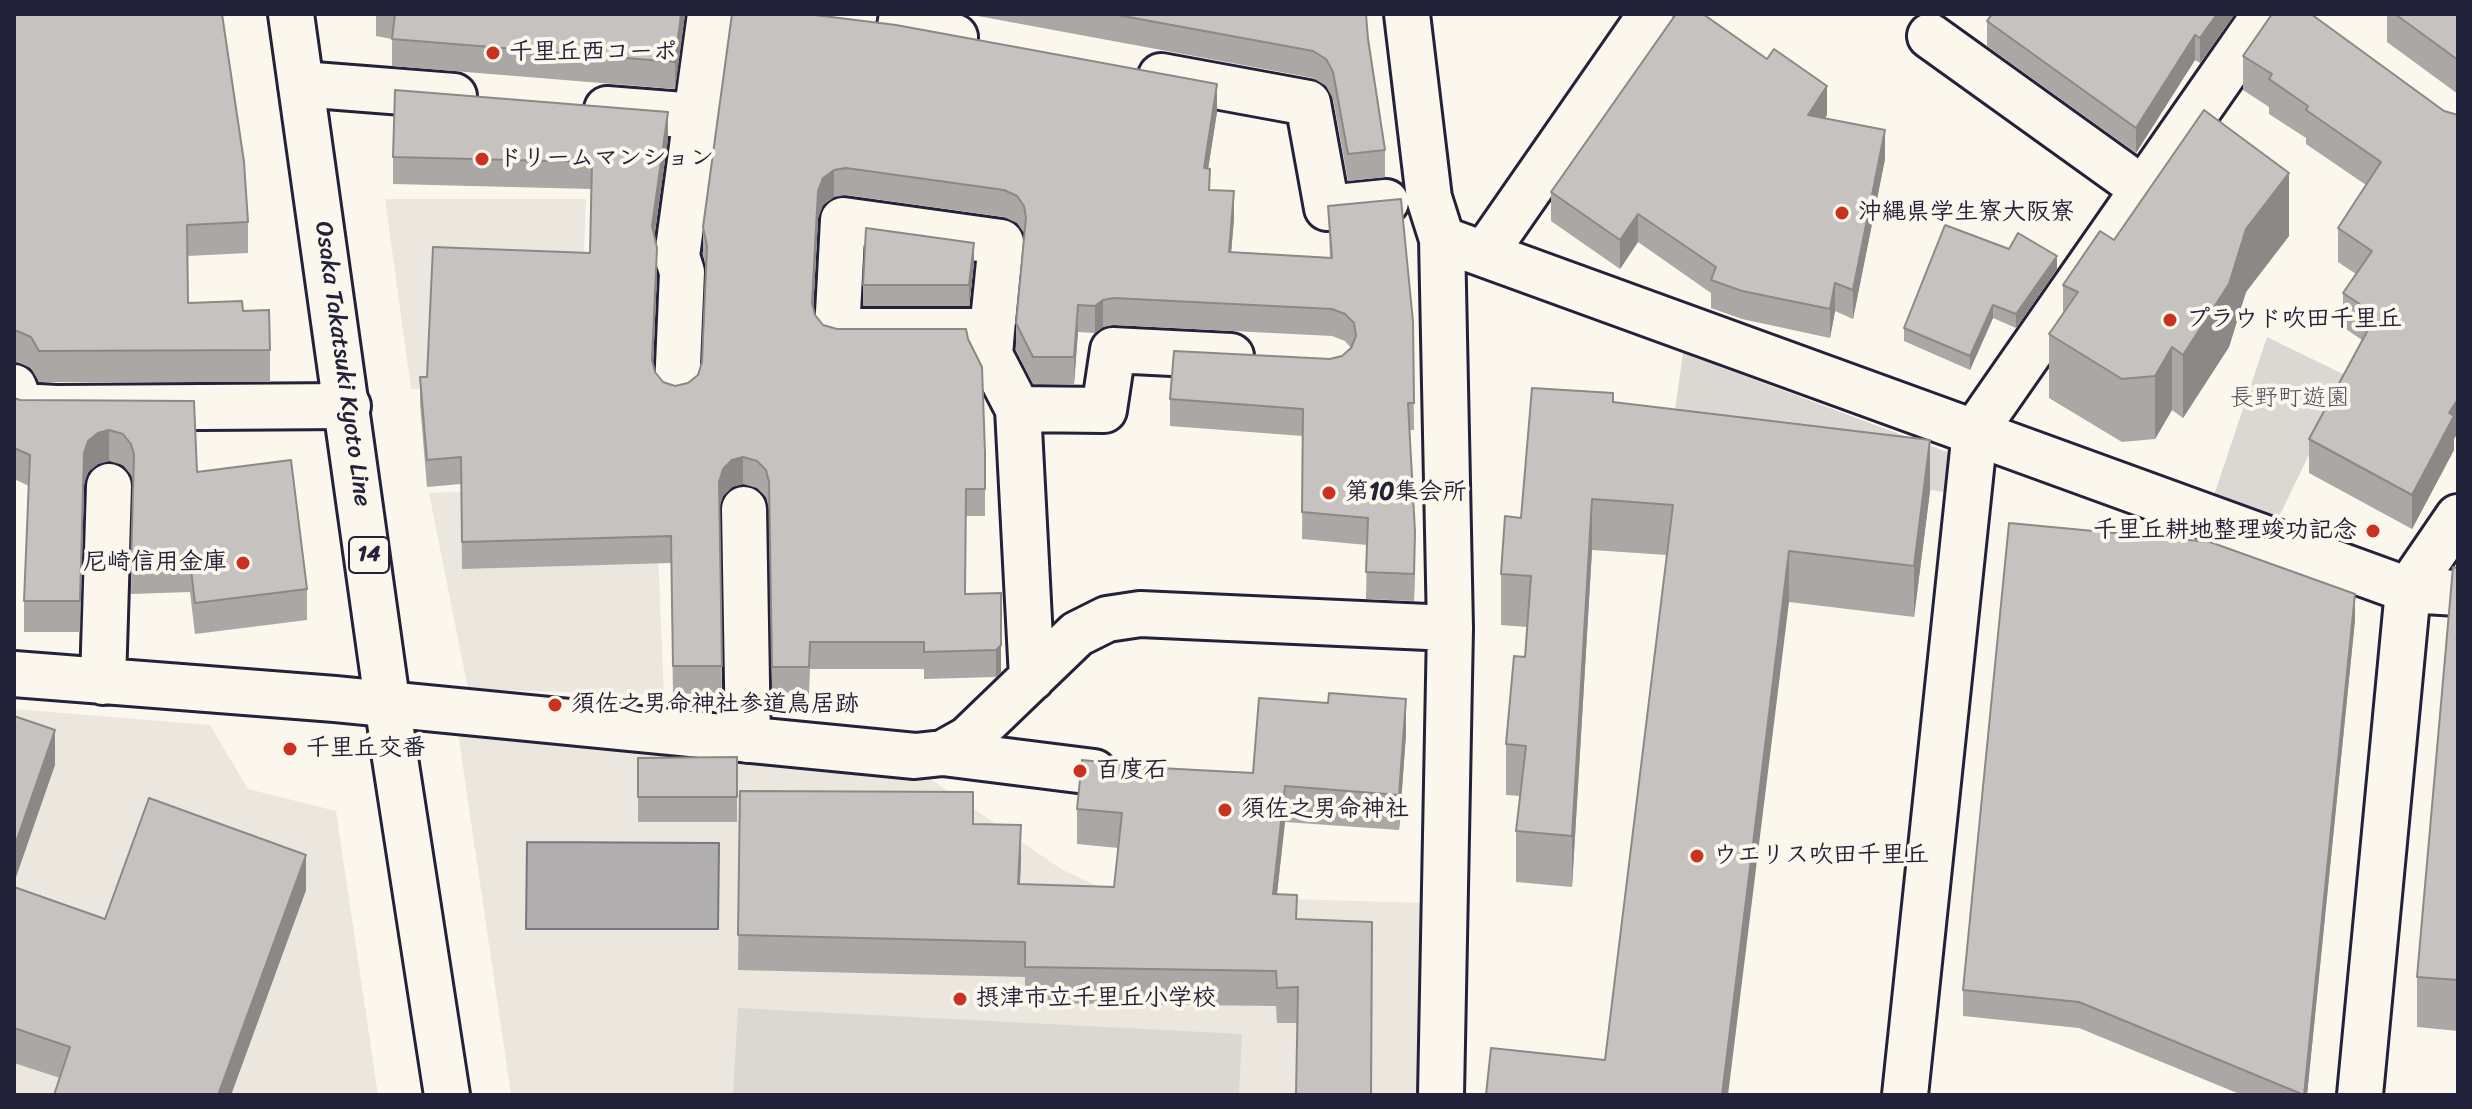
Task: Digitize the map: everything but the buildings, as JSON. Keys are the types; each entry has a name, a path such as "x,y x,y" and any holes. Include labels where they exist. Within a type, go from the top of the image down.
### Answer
{"street":[{"name":"Osaka Takatsuki Kyoto Line","path":"291,14 395,758 447,1095"},
{"path":"677,388 682,272 677,256 710,14"},
{"path":"1407,14 1436,218 1450,628 1441,1095"},
{"path":"1485,253 1651,14"},
{"path":"1905,1095 1975,431 2265,14"},
{"path":"854,22 901,21 994,45"},
{"path":"1930,36 2143,189"},
{"path":"1119,68 1308,103 1327,208 1436,218 1485,253 2408,590 2458,593"},
{"path":"301,84 493,99"},
{"path":"571,106 696,116"},
{"path":"992,331 990,355 1018,409 1032,678"},
{"path":"1018,409 1104,410 1113,350 1269,358"},
{"path":"14,387 21,406 348,406"},
{"path":"103,682 109,486"},
{"path":"744,509 748,740"},
{"path":"2360,1095 2408,590 2458,517"},
{"path":"943,753 968,739 1077,634 1107,619 1140,614 1450,628"},
{"path":"14,674 335,699 915,756 943,753 1094,772"}],"shaded area":[{"path":"385,199 586,199 579,392 411,389"},
{"path":"655,482 664,695 468,689 429,493"},
{"path":"14,709 210,725 248,789 336,811 378,1095 14,1095"},
{"name":"摂津市立千里丘小学校","path":"457,726 919,771 1061,869 1114,894 1426,903 1421,1095 511,1095"},
{"path":"527,842 719,843 718,929 526,929"}],"green space":[{"name":"長野町遊園","path":"2267,337 2347,376 2277,521 2213,498"},
{"path":"1683,353 1950,453 1946,492 1668,460"},
{"path":"738,1008 1242,1034 1239,1095 733,1095"}],"place":[{"name":"千里丘西コーポ","path":"493,53"},
{"name":"ドリームマンション","path":"482,159"},
{"name":"沖縄県学生寮大阪寮","path":"1842,213"},
{"name":"プラウド吹田千里丘","path":"2170,320"},
{"name":"第10集会所","path":"1329,493"},
{"name":"千里丘耕地整理竣功記念","path":"2373,531"},
{"name":"尼崎信用金庫","path":"243,563"},
{"name":"須佐之男命神社参道鳥居跡","path":"555,705"},
{"name":"千里丘交番","path":"290,749"},
{"name":"百度石","path":"1080,771"},
{"name":"須佐之男命神社","path":"1225,810"},
{"name":"ウエリス吹田千里丘","path":"1697,856"},
{"name":"摂津市立千里丘小学校","path":"960,999"}]}
